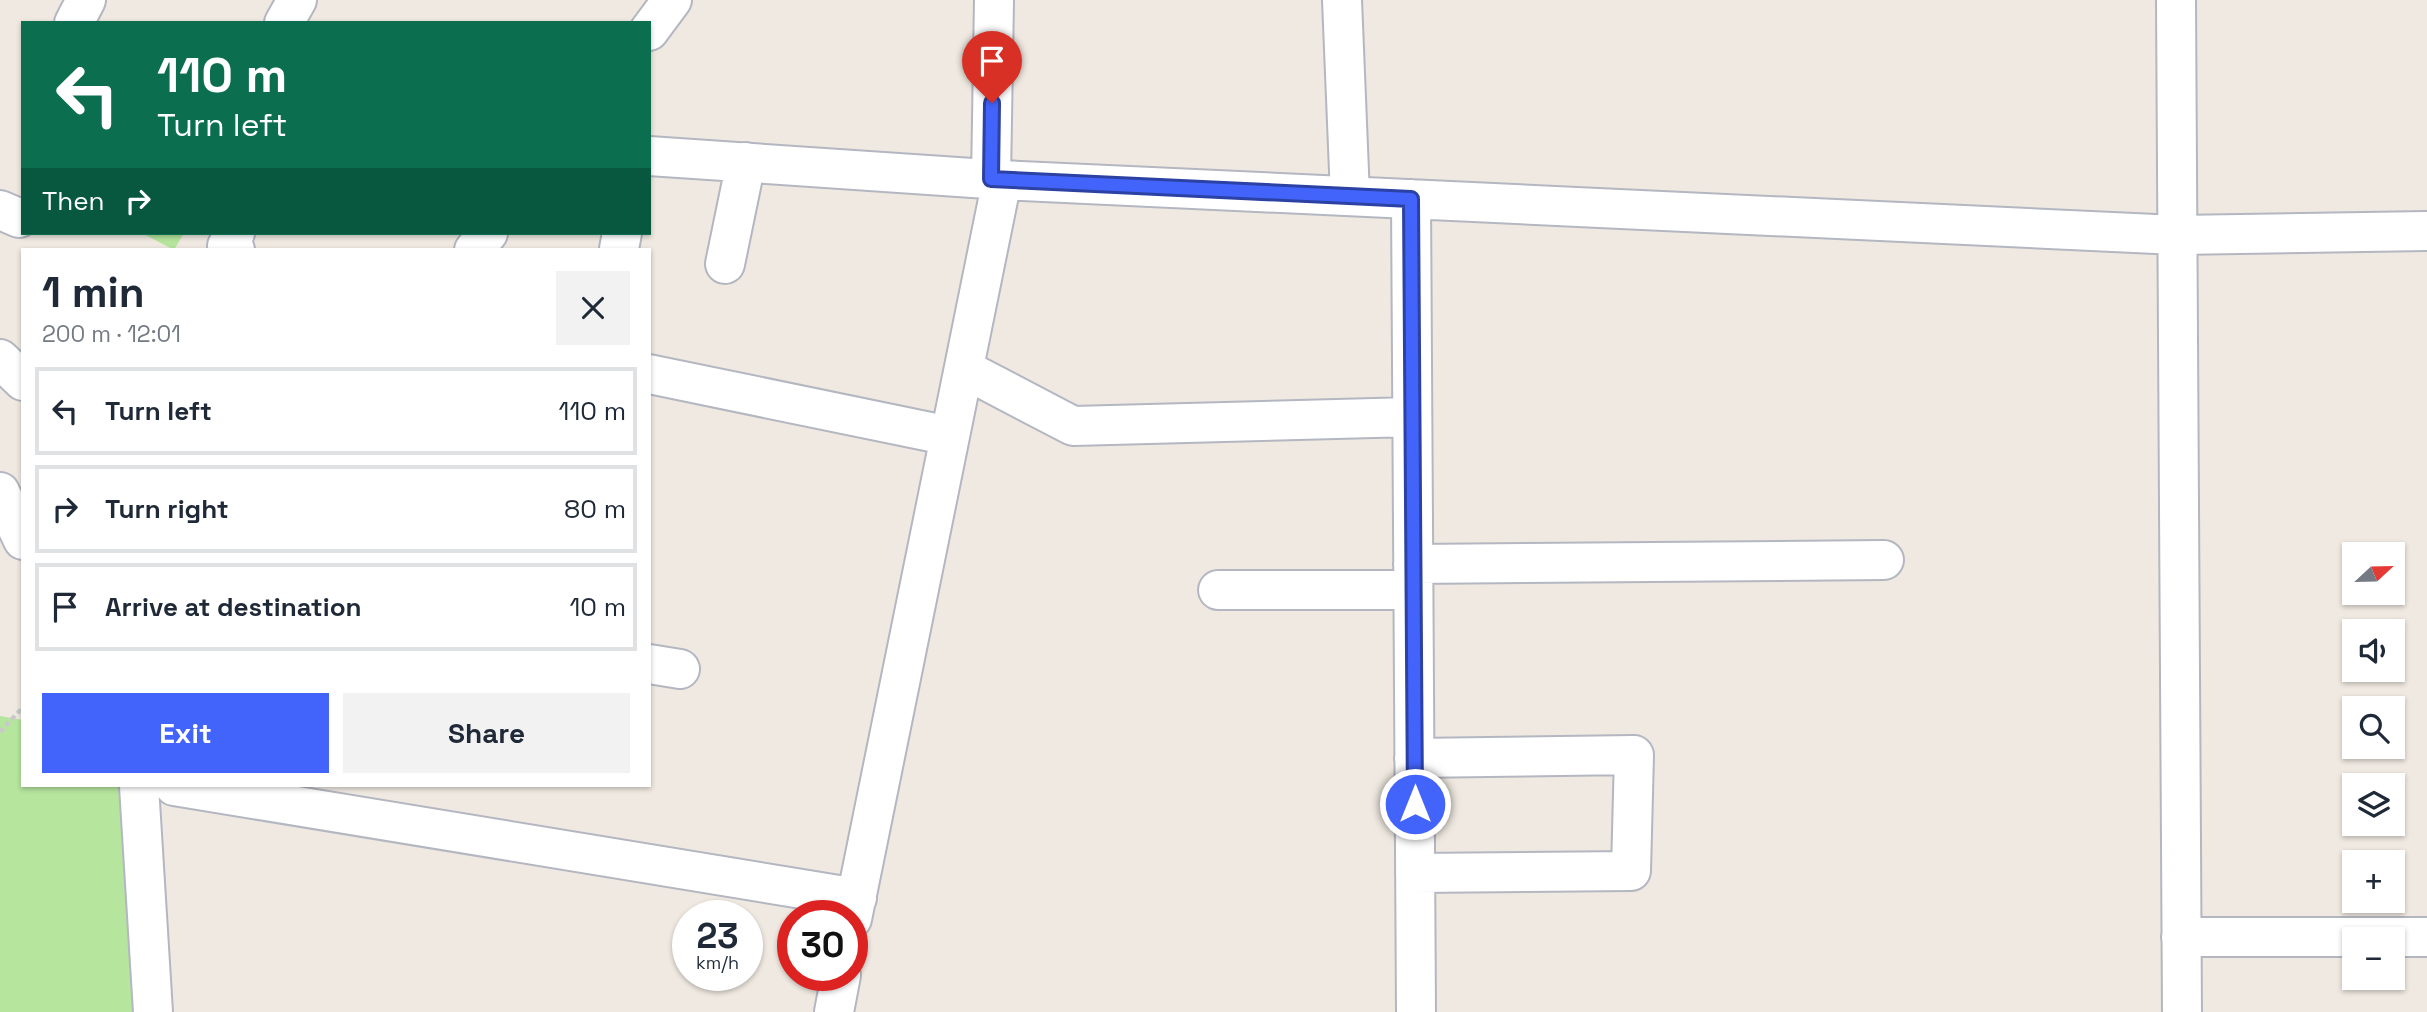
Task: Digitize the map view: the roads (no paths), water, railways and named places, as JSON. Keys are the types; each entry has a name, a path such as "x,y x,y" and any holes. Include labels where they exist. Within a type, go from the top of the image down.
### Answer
{"street":[{"path":"75,21 86,0"},
{"path":"285,21 297,0"},
{"path":"651,28 672,0"},
{"path":"856,900 964,369 997,180 994,0"},
{"path":"1342,0 1350,196"},
{"path":"2176,0 2182,1012"},
{"path":"651,156 997,180 2177,235 2427,231"},
{"path":"725,264 747,162"},
{"path":"1411,199 1416,1012"},
{"path":"0,359 21,379"},
{"path":"964,369 1073,426 1412,417"},
{"path":"651,374 950,436"},
{"path":"0,492 21,536"},
{"path":"1218,590 1413,577 1884,560"},
{"path":"1414,758 1634,755 1631,871 1415,873"},
{"path":"139,787 153,1012"},
{"path":"180,787 809,900"},
{"path":"2181,937 2427,937"},
{"path":"834,1012 838,991"}]}
